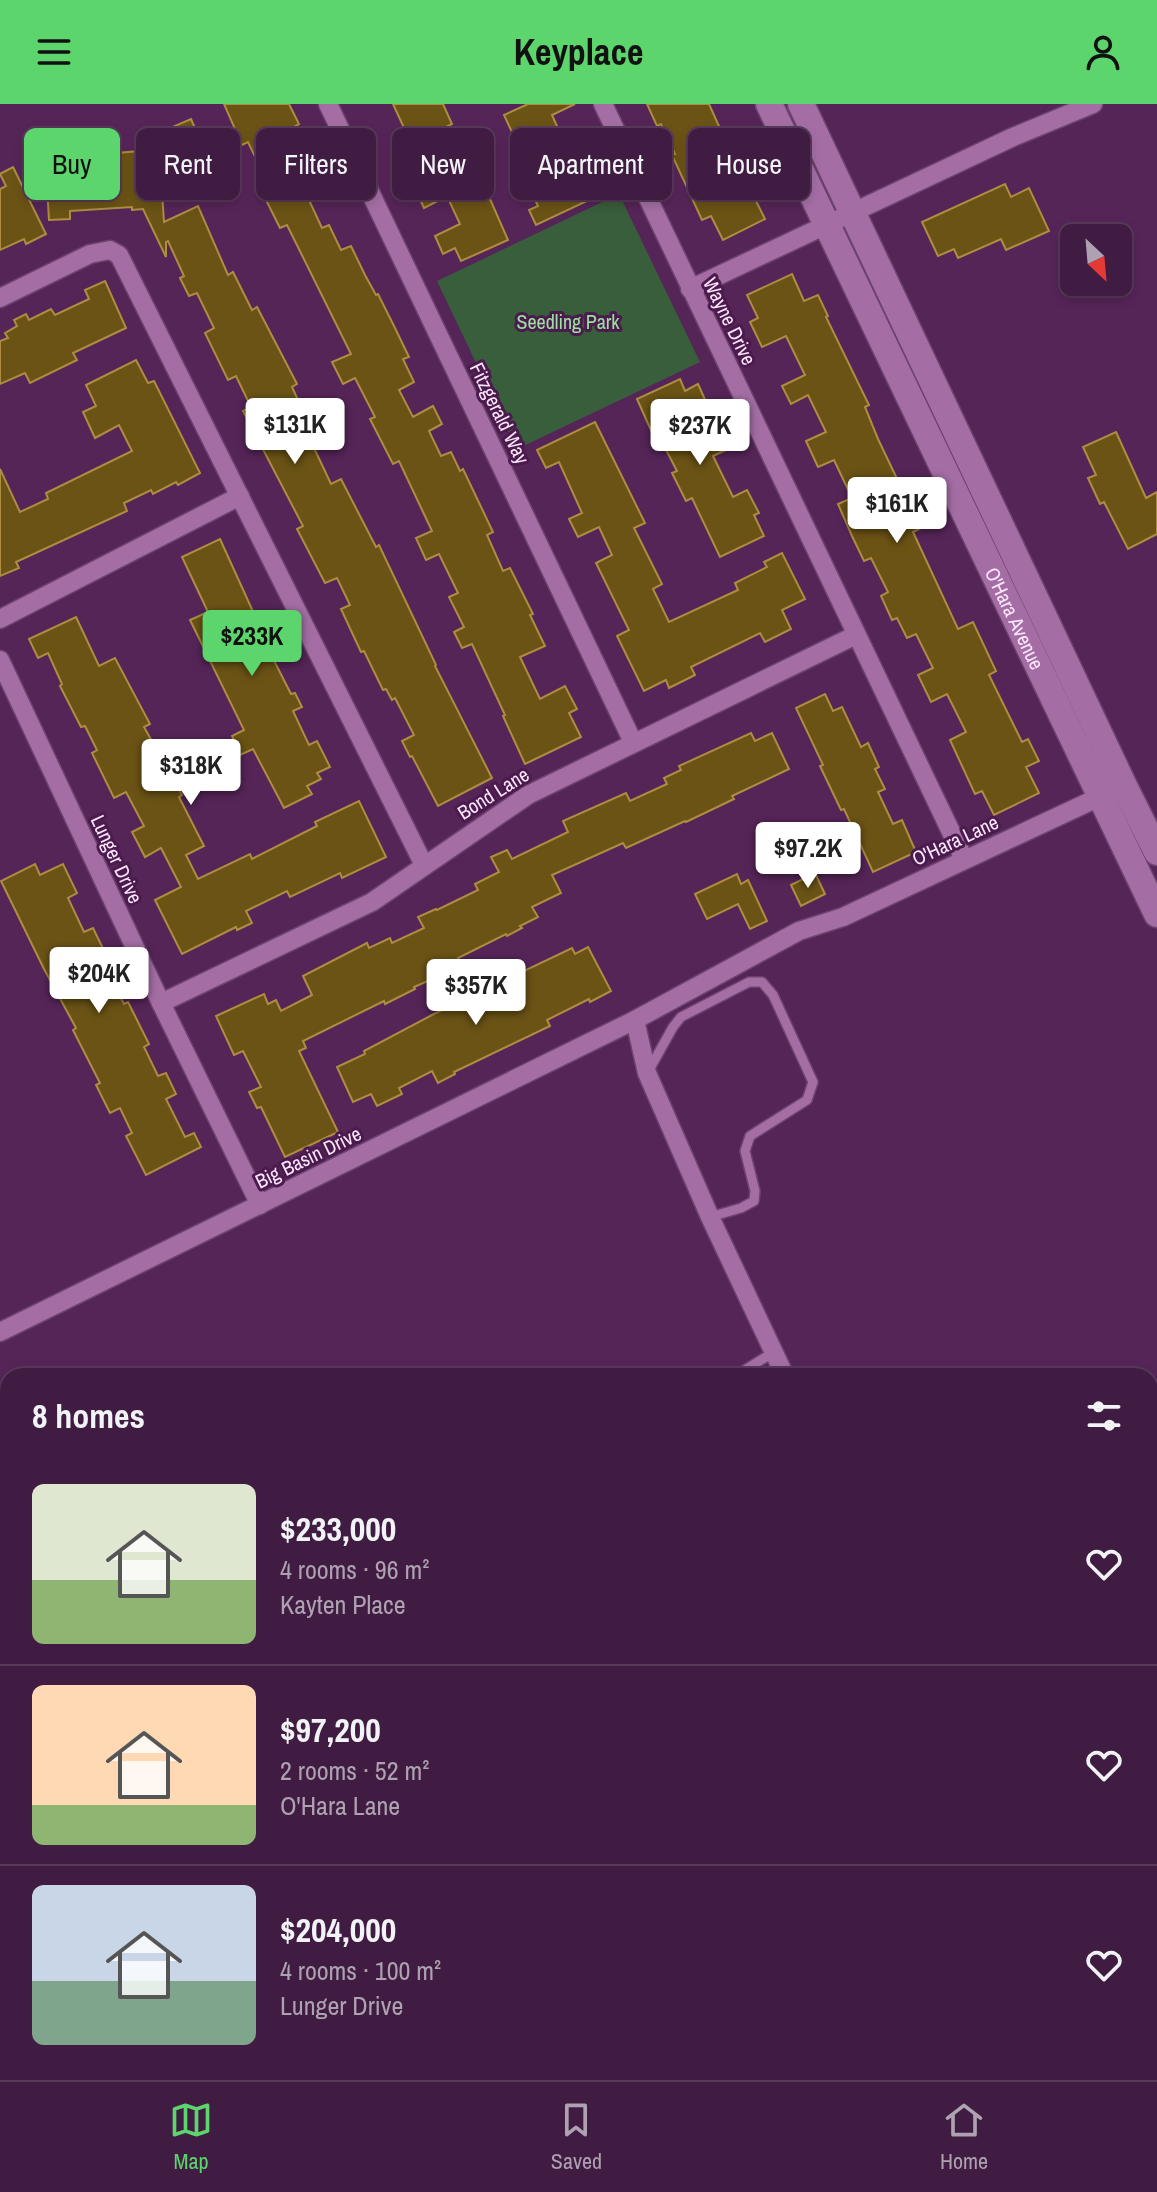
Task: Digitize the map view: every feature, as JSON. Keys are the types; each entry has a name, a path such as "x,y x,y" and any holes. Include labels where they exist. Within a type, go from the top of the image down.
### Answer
{"street":[{"name":"Fitzgerald Way","path":"328,104 633,742"},
{"name":"Wayne Drive","path":"603,104 964,859"},
{"name":"O'Hara Avenue","path":"769,104 840,218"},
{"name":"O'Hara Avenue","path":"801,104 840,218 1112,791 1157,914"},
{"path":"690,289 1013,137 1093,104"},
{"path":"0,298 90,254 110,250 119,255 424,865"},
{"path":"0,619 240,496"},
{"name":"Bond Lane","path":"161,1003 372,902 528,795 856,635"},
{"name":"Lunger Drive","path":"0,660 260,1205"},
{"name":"O'Hara Avenue","path":"1112,791 1157,852"},
{"name":"O'Hara Lane","path":"635,1020 799,931 843,917 1112,791"},
{"path":"635,1020 647,1073 781,1368"},
{"name":"Big Basin Drive","path":"0,1332 635,1020"}],"lane":[{"path":"647,1073 681,1017 749,982 762,982 773,995 813,1082 807,1100 750,1136 745,1151 755,1191 754,1201 710,1217"},
{"path":"748,1368 774,1352"}],"green space":[{"name":"Seedling Park","path":"606,200 622,200 700,362 517,449 437,281"}],"building":[{"path":"224,104 289,104 299,124 294,128 256,128 256,159 248,142 242,145 240,128 235,128"},
{"path":"393,104 443,104 452,124 444,128 404,128"},
{"path":"528,104 575,104 552,115 558,128 510,128 504,115"},
{"path":"647,104 709,104 720,128 688,128 688,190 672,155 675,154 672,128 663,128 661,124 657,126"},
{"path":"191,119 195,128 170,128"},
{"path":"136,151 136,200 162,200 164,222 198,206 228,275 233,272 252,310 257,307 297,384 292,387 319,446 314,448 331,484 341,479 376,547 379,545 435,666 492,778 438,806 402,741 414,735 395,698 392,700 386,689 383,690 341,609 350,605 337,578 325,583 297,529 303,526 243,411 251,407 236,376 228,380 205,333 214,328 197,293 189,296 180,278 184,276 168,241 166,257 143,209 70,211 70,219 49,220 48,200 120,200 120,153"},
{"path":"13,167 24,189 24,200 29,200 46,234 26,244 24,239 0,250 0,189 6,186 0,174"},
{"path":"1005,184 1011,197 1029,188 1049,231 1006,250 1001,239 958,258 954,249 938,256 922,222"},
{"path":"266,200 309,200 322,228 329,225 341,250 351,246 409,357 403,359 414,382 399,390 413,417 433,406 442,424 429,431 441,456 451,452 460,471 463,469 493,532 487,535 503,571 510,568 533,614 530,615 545,646 520,657 540,699 565,686 577,709 569,713 581,737 525,764 472,644 462,648 454,632 464,627 449,597 458,593 439,554 426,560 416,538 432,531 399,461 393,464 370,419 375,417 355,378 343,384 332,362 351,354 287,225 280,228"},
{"path":"420,200 439,200 424,208"},
{"path":"449,200 490,200 508,240 461,261 455,248 443,254 435,236 460,224"},
{"path":"535,200 589,200 536,225 529,210 538,206"},
{"path":"693,200 756,200 765,219 723,240 711,216 702,220"},
{"path":"792,274 804,301 818,295 869,405 865,407 878,439 910,506 916,503 927,525 913,532 958,629 973,622 996,671 989,675 1022,742 1028,739 1039,761 1026,767 1039,793 994,815 982,791 975,794 950,740 966,732 947,694 931,702 918,675 933,668 916,634 907,638 897,618 892,620 881,596 888,592 871,558 864,561 852,536 838,504 852,498 834,460 818,467 806,441 826,432 808,395 791,404 782,386 805,375 786,336 762,347 750,322 758,318 747,295"},
{"path":"105,281 126,328 73,353 77,360 30,383 25,373 0,384 0,341 8,338 5,333 17,326 14,320 26,314 29,320 51,309 55,315 89,299 85,290"},
{"path":"136,360 148,383 154,381 200,473 178,485 176,482 153,494 151,490 124,503 127,511 16,562 19,568 0,576 0,469 20,512 48,499 46,493 132,451 119,425 95,438 83,412 96,406 86,385"},
{"path":"680,379 685,391 698,384 707,404 686,414 699,441 719,431 728,449 713,456 733,497 747,490 759,513 754,515 764,536 720,557 692,498 686,501 672,473 677,471 663,444 658,446 637,399"},
{"path":"595,422 645,523 634,528 662,584 653,589 669,622 738,590 735,583 767,567 764,562 782,553 805,599 782,610 791,629 765,642 760,633 691,667 695,675 669,688 666,680 644,691 617,636 629,630 596,563 612,555 599,527 578,537 569,519 582,513 559,462 546,468 537,450"},
{"path":"1116,432 1146,498 1157,492 1157,534 1128,549 1088,478 1096,475 1083,447"},
{"path":"220,539 263,639 291,694 295,693 302,707 293,711 309,745 317,741 330,767 317,773 321,779 307,786 312,794 284,808 253,749 240,755 232,736 244,730 190,620 208,612 182,557"},
{"path":"76,617 99,666 115,658 150,724 144,727 182,795 179,797 204,846 186,855 198,879 250,854 252,859 317,826 315,822 359,801 386,857 342,878 340,873 290,897 287,891 246,911 252,923 237,930 236,927 182,954 155,900 181,887 161,848 145,857 132,832 144,826 126,792 114,798 92,753 97,750 60,686 62,684 48,653 38,658 29,639"},
{"path":"825,694 833,711 842,707 861,747 868,743 879,767 875,769 885,789 878,792 893,824 902,820 916,852 873,872 820,766 823,765 796,708"},
{"path":"751,733 755,741 772,733 789,769 686,822 626,848 623,843 552,875 561,893 532,907 538,917 520,926 522,928 458,958 462,966 303,1041 306,1048 299,1051 338,1132 285,1157 261,1107 257,1108 249,1092 261,1087 243,1051 234,1055 216,1016 264,994 268,1004 276,1000 281,1011 312,995 303,976 367,943 369,948 390,938 392,943 424,928 418,917 478,890 475,884 499,872 491,857 507,850 512,859 568,832 563,821 626,793 630,801 667,784 664,778 681,770 679,766"},
{"path":"35,864 40,875 63,864 77,893 68,898 84,932 93,928 115,973 109,976 124,1004 128,1002 149,1044 144,1047 158,1076 166,1073 176,1094 166,1099 185,1137 194,1133 201,1147 146,1175 126,1136 132,1133 120,1108 110,1113 96,1085 100,1083 73,1030 76,1028 1,881"},
{"path":"815,873 825,894 801,906 791,885"},
{"path":"737,874 741,884 748,880 767,921 750,929 738,904 707,919 695,894"},
{"path":"588,947 611,991 547,1020 550,1026 454,1072 438,1083 432,1071 399,1088 402,1094 377,1106 371,1094 353,1102 337,1067 432,1015 572,948 575,954"}]}
